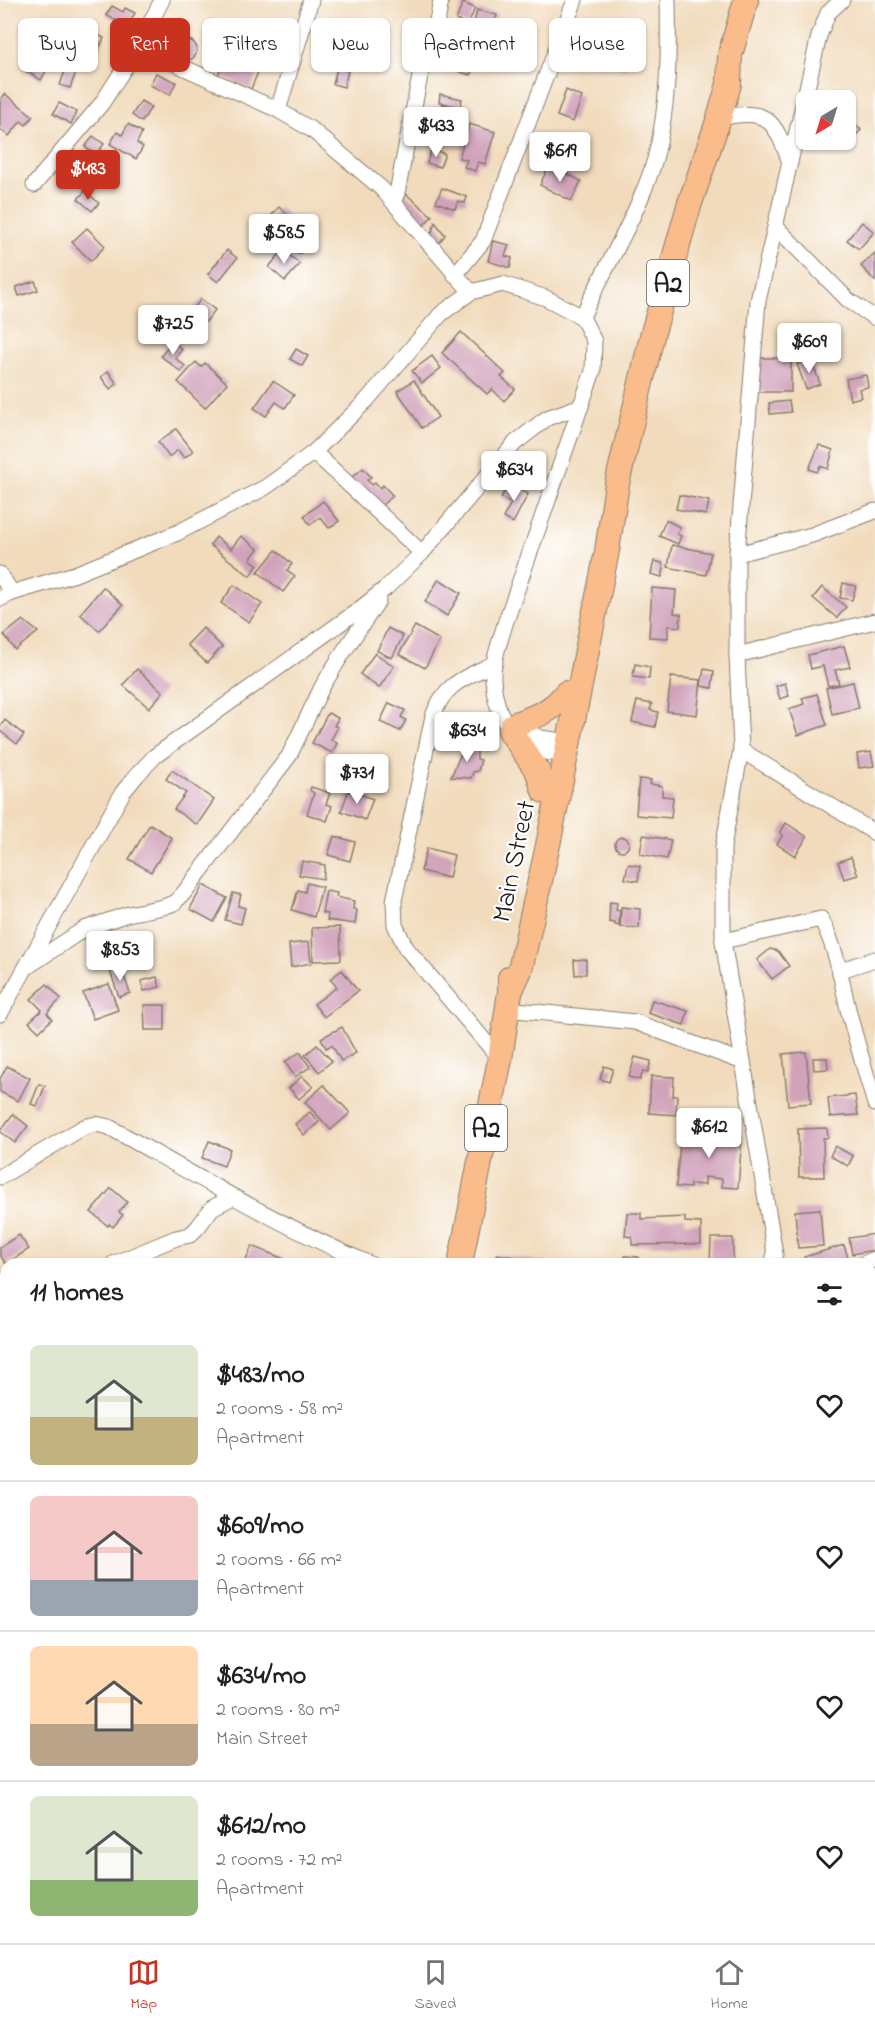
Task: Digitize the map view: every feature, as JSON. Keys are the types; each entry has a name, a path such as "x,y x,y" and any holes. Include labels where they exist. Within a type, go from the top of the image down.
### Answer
{"highway":[{"name":"A2","path":"561,747 607,551 617,484 652,336 689,206 729,84 730,56 747,0"},
{"name":"A2","path":"729,84 745,60 763,0"},
{"name":"A2","path":"561,747 566,693 591,564 604,512 617,484"},
{"path":"544,791 538,772 508,725 551,710 566,693"},
{"name":"Main Street","path":"461,1258 500,1059 509,1000 510,967 544,791 561,747"},
{"name":"Main Street","path":"509,1000 520,970 561,747"}],"street":[{"path":"153,18 162,0"},
{"path":"278,110 311,0"},
{"path":"395,203 420,76 441,0"},
{"path":"455,275 483,242 575,0"},
{"path":"582,317 641,196 654,160 663,123 669,68 668,0"},
{"path":"774,1258 775,1254 723,941 723,847 741,750 736,554 758,301 819,36 828,13 842,0"},
{"path":"190,70 278,110 312,130 343,154 395,203 471,292"},
{"path":"34,185 102,103 122,72"},
{"path":"719,118 746,113 763,117 773,124 782,140 790,163"},
{"path":"776,227 848,300 875,318"},
{"path":"0,574 6,596 75,574 177,533 266,487 314,452 366,401 441,314 471,292 503,284 546,298 582,317 594,341 593,371 505,624 493,680 508,725 561,747"},
{"path":"0,1014 123,792 155,756 386,588 422,553 515,443 547,418 581,406"},
{"path":"314,452 422,553"},
{"path":"736,554 812,535 875,511"},
{"path":"24,969 84,929 128,914 163,907 174,903 183,894 289,756 322,687 386,588"},
{"path":"737,655 875,621"},
{"path":"495,663 459,679 437,703 394,901 395,925 406,948 500,1059"},
{"path":"741,750 875,832"},
{"path":"723,941 821,919 841,970 848,1010 875,1104"},
{"path":"841,970 875,959"},
{"path":"509,1000 635,1022 743,1062"},
{"path":"0,1177 67,1135 96,1124 109,1127 233,1197 331,1248 355,1258"},
{"path":"128,1258 189,1235 212,1208 233,1197"}],"building":[{"path":"463,3 475,8 471,18 457,18"},
{"path":"112,6 123,12 125,8 135,13 132,18 111,18 106,15"},
{"path":"477,10 497,15 496,18 475,18"},
{"path":"98,35 104,38 98,50"},
{"path":"190,41 196,46 196,54 190,59"},
{"path":"27,72 45,72 41,80"},
{"path":"65,72 76,72 70,88 60,85"},
{"path":"219,72 258,72 251,89 218,75"},
{"path":"336,72 348,72 344,87 333,84"},
{"path":"156,73 176,82 170,95 150,85"},
{"path":"566,90 582,97 573,122 557,116"},
{"path":"5,94 33,116 26,125 21,121 9,136 0,129 0,100"},
{"path":"440,94 462,99 460,107 439,102"},
{"path":"141,101 151,107 142,122 132,115"},
{"path":"59,103 77,112 71,124 53,114"},
{"path":"443,104 462,113 458,124 439,115"},
{"path":"429,113 440,117 434,134 423,129"},
{"path":"128,124 142,132 137,143 143,147 136,159 110,144 117,132 122,135"},
{"path":"469,124 495,132 485,164 478,162 475,171 464,167 467,160 459,158"},
{"path":"856,125 861,130 856,135"},
{"path":"440,133 446,134 440,148 427,143 431,137"},
{"path":"93,136 104,144 96,155 85,147"},
{"path":"431,149 445,154 440,167 427,163"},
{"path":"549,165 581,181 571,201 540,185"},
{"path":"442,188 467,197 465,203 458,201 455,209 436,202"},
{"path":"85,191 99,203 92,211 78,199"},
{"path":"406,194 432,216 422,227 401,209"},
{"path":"279,207 296,222 275,246 258,231"},
{"path":"435,222 445,235 438,244 430,238"},
{"path":"862,222 874,232 859,249 847,240"},
{"path":"87,228 105,246 91,261 72,242"},
{"path":"493,241 509,245 505,256 512,258 510,268 488,261"},
{"path":"287,242 300,242 301,253 288,253"},
{"path":"227,250 237,258 218,282 208,274"},
{"path":"283,250 300,264 285,281 269,267"},
{"path":"875,253 875,281 861,266"},
{"path":"35,281 38,290 19,296 16,287"},
{"path":"201,299 215,310 206,322 192,310"},
{"path":"177,307 187,314 170,336 161,329"},
{"path":"811,328 813,356 797,356 796,330"},
{"path":"461,332 505,373 501,377 515,389 504,401 492,389 487,394 442,353"},
{"path":"172,341 182,349 175,358 185,366 181,372 161,356"},
{"path":"296,349 308,356 302,366 290,359"},
{"path":"432,356 441,368 422,383 412,371"},
{"path":"756,358 791,358 791,392 756,392"},
{"path":"811,359 820,384 806,389 797,364"},
{"path":"196,362 201,367 205,363 227,383 205,408 178,382"},
{"path":"108,371 117,384 110,389 101,377"},
{"path":"866,375 868,387 859,389 861,397 850,400 846,379"},
{"path":"414,380 438,417 422,428 397,391"},
{"path":"273,381 294,395 285,408 276,402 266,416 254,408"},
{"path":"789,401 791,412 770,414 769,403"},
{"path":"176,429 193,451 184,458 178,450 169,457 158,442"},
{"path":"819,445 833,450 828,469 820,466 817,472 809,469"},
{"path":"363,468 371,477 367,480 372,485 375,482 380,488 383,485 393,496 377,509 351,478"},
{"path":"508,484 528,494 513,523 503,518 511,503 501,498"},
{"path":"679,495 709,501 706,515 676,509"},
{"path":"323,501 339,521 329,528 320,517 310,525 304,516"},
{"path":"666,520 680,527 677,534 681,536 678,544 659,536"},
{"path":"241,536 258,549 250,559 258,565 250,576 210,545 216,537 231,549"},
{"path":"672,545 711,553 706,575 668,567"},
{"path":"276,550 292,564 287,570 295,576 283,592 258,572"},
{"path":"654,561 662,563 664,569 662,577 651,574"},
{"path":"439,579 461,593 447,616 425,602"},
{"path":"843,583 856,586 852,600 840,598"},
{"path":"234,585 262,604 249,622 221,603"},
{"path":"103,587 123,605 99,631 80,614"},
{"path":"822,587 846,607 837,618 813,598"},
{"path":"652,588 676,590 674,613 681,614 680,627 668,626 668,638 649,637"},
{"path":"23,620 38,632 15,650 4,635"},
{"path":"415,626 440,640 425,668 399,654"},
{"path":"203,628 222,647 207,663 187,645"},
{"path":"388,628 403,636 392,658 377,651"},
{"path":"844,646 850,667 835,670 839,684 828,686 823,666 811,669 808,655"},
{"path":"375,653 394,666 379,688 360,674"},
{"path":"635,664 650,667 649,679 633,677"},
{"path":"137,669 163,692 149,708 123,685"},
{"path":"704,669 714,671 712,688 701,686"},
{"path":"671,677 701,680 697,715 667,711"},
{"path":"853,682 859,708 832,714 826,688"},
{"path":"785,683 789,696 780,699 776,686"},
{"path":"817,694 827,725 798,735 789,709 804,704 802,698"},
{"path":"637,701 652,704 650,710 658,712 655,727 632,722"},
{"path":"389,703 405,710 401,717 406,720 400,731 380,722"},
{"path":"328,713 338,718 334,726 338,727 331,740 337,743 332,753 312,743"},
{"path":"5,720 24,735 17,744 0,731"},
{"path":"465,744 477,749 477,759 481,760 478,771 473,772 471,778 451,777"},
{"path":"871,752 874,766 859,768 857,754"},
{"path":"172,770 214,800 197,825 174,809 186,793 166,779"},
{"path":"639,779 651,780 650,784 662,786 662,796 673,797 671,818 636,815"},
{"path":"311,787 330,793 326,804 332,806 327,821 307,814 314,793 310,790"},
{"path":"349,790 373,799 365,820 341,811"},
{"path":"786,823 807,837 795,856 777,844 783,835 780,833"},
{"path":"150,824 172,838 151,872 129,859"},
{"path":"643,835 671,840 667,859 640,854"},
{"path":"334,836 355,842 350,861 328,855"},
{"path":"622,837 627,839 629,844 627,849 622,851 617,849 615,844 617,839"},
{"path":"427,848 454,855 449,878 421,871"},
{"path":"851,857 858,875 844,879 838,862"},
{"path":"302,861 325,865 323,879 299,875"},
{"path":"628,864 640,866 638,881 625,879"},
{"path":"307,883 322,887 314,917 292,910 298,890 305,892"},
{"path":"203,885 227,898 214,922 190,909"},
{"path":"326,891 337,893 336,897 354,901 353,909 357,910 355,924 327,920 328,914 322,913"},
{"path":"233,893 241,895 238,906 245,908 241,924 225,920"},
{"path":"610,902 617,903 616,910 620,911 619,926 609,922"},
{"path":"621,907 640,909 639,928 620,927"},
{"path":"340,927 341,960 313,961 312,928"},
{"path":"309,942 311,963 291,967 289,944"},
{"path":"770,949 778,951 789,966 772,979 757,960"},
{"path":"586,959 586,974 575,975 574,960"},
{"path":"121,967 130,993 119,997 110,971"},
{"path":"342,970 358,991 324,1017 314,1004 337,987 330,979"},
{"path":"157,977 160,987 144,991 141,981"},
{"path":"47,984 61,999 47,1013 52,1019 39,1032 29,1022 42,1010 31,999"},
{"path":"109,984 118,1010 93,1019 83,993"},
{"path":"652,1000 688,1011 684,1025 648,1013"},
{"path":"144,1005 165,1005 165,1030 145,1030"},
{"path":"342,1027 356,1053 341,1061 332,1045 326,1048 321,1038"},
{"path":"317,1045 332,1061 319,1072 305,1055"},
{"path":"300,1052 310,1067 295,1077 285,1062"},
{"path":"806,1052 811,1103 788,1105 783,1054"},
{"path":"635,1057 651,1061 648,1072 643,1071 640,1080 629,1077"},
{"path":"813,1058 827,1058 828,1069 814,1070"},
{"path":"7,1066 30,1078 18,1101 0,1092 0,1079"},
{"path":"604,1066 613,1069 609,1082 600,1079"},
{"path":"302,1076 313,1087 299,1099 289,1088"},
{"path":"651,1076 674,1077 673,1096 677,1096 676,1115 649,1113"},
{"path":"39,1084 45,1086 37,1106 31,1104"},
{"path":"324,1085 350,1113 331,1130 305,1102"},
{"path":"855,1095 858,1115 830,1117 828,1098"},
{"path":"310,1112 319,1122 304,1135 295,1124"},
{"path":"13,1114 28,1126 15,1143 0,1131"},
{"path":"827,1128 828,1138 823,1138 824,1177 799,1177 798,1129"},
{"path":"681,1131 742,1136 738,1188 722,1187 722,1179 705,1177 705,1185 690,1184 690,1188 676,1187"},
{"path":"209,1141 230,1149 224,1166 202,1158"},
{"path":"835,1146 853,1156 848,1166 830,1156"},
{"path":"111,1188 127,1202 119,1212 123,1215 113,1227 109,1224 108,1226 91,1212"},
{"path":"820,1209 823,1246 798,1248 795,1211"},
{"path":"627,1213 641,1213 641,1219 685,1217 685,1222 701,1223 701,1244 632,1245 632,1237 625,1236"},
{"path":"875,1234 875,1250 852,1254 849,1238"},
{"path":"19,1235 29,1249 15,1258 2,1258 0,1247"},
{"path":"711,1238 733,1238 733,1258 710,1258"},
{"path":"844,1245 848,1258 804,1258"},
{"path":"252,1246 282,1258 247,1258"},
{"path":"497,1254 519,1258 496,1258"}]}
